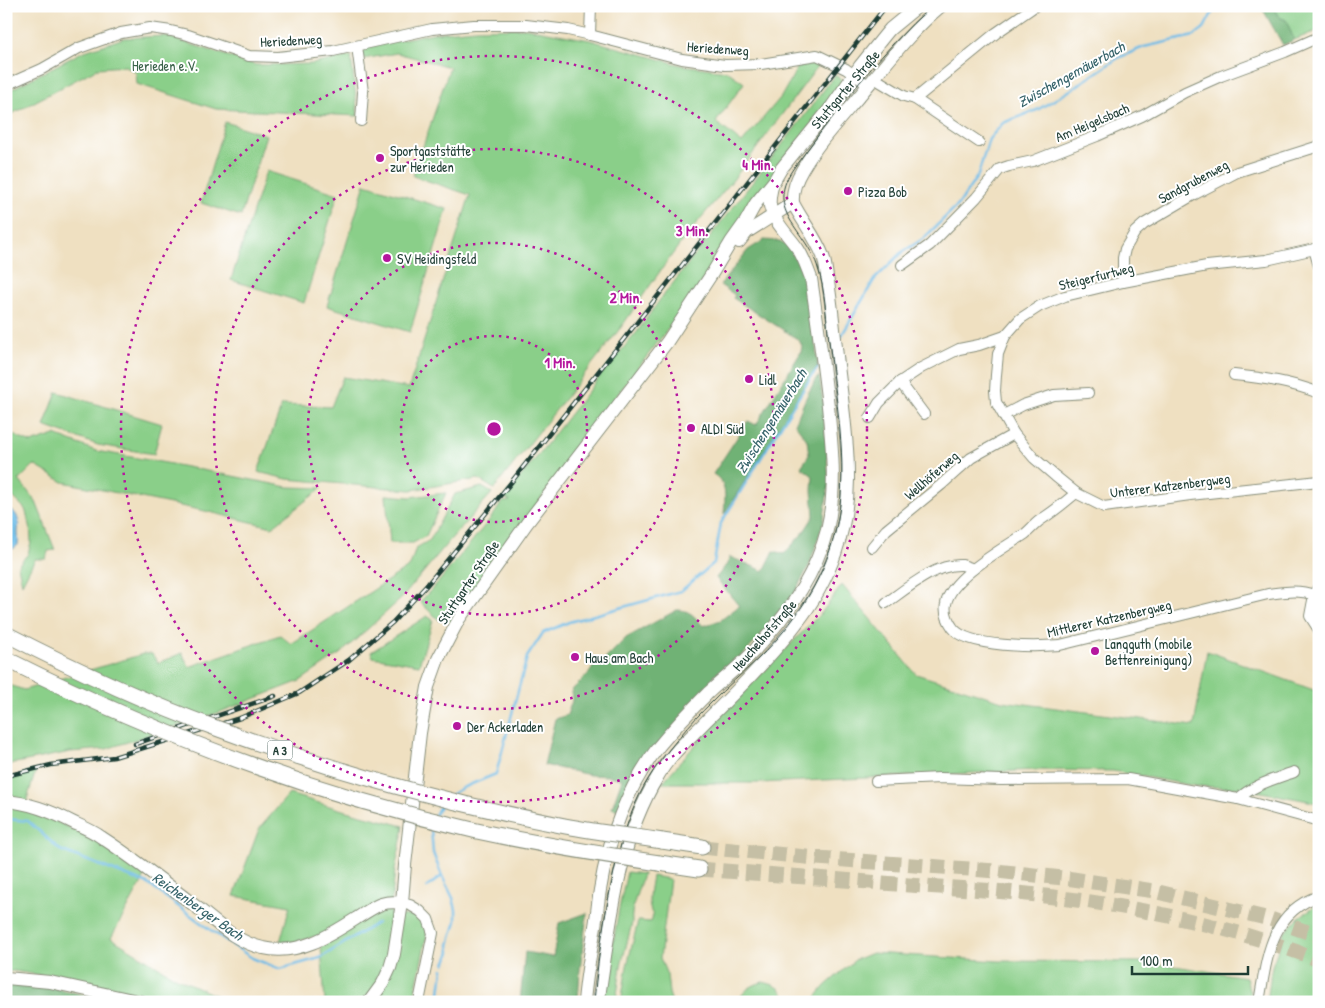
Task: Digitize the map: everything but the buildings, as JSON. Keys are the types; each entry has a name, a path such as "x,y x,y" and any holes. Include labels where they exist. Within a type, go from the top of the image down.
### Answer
{"highway":[{"name":"A 3","path":"6,634 136,696 216,728 287,753 396,787 483,809 567,826 702,847"},
{"name":"A 3","path":"6,659 42,678 98,703 207,749 278,775 393,809 477,831 575,850 699,869"}],"main road":[{"name":"Stuttgarter Straße","path":"369,1002 383,983 394,954 402,903 420,733 428,687 438,659 459,618 527,522 673,333 714,272 756,203 781,169 832,106 885,35 918,6"},
{"name":"Stuttgarter Straße","path":"746,220 757,212 772,211 793,203 792,196 797,179 819,144 871,82 940,6"},
{"name":"Stuttgarter Straße","path":"772,211 771,192 774,181"},
{"name":"Heuchelhofstraße","path":"600,1002 616,892 629,842 646,798 659,774 678,750 797,624 827,576 841,536 846,511 848,476 844,407 834,326 824,258 819,246 793,203"},
{"name":"Stuttgarter Straße","path":"714,272 748,232 772,211"},
{"name":"Heuchelhofstraße","path":"584,1002 602,881 613,837 634,786 658,748 671,733 693,708 752,652 784,615 814,569 826,531 831,507 833,456 820,337 811,278 798,249 772,211"},
{"path":"6,801 18,802 52,812 100,836 151,872 234,936 250,945 264,949 296,949 317,942 378,904 402,903"},
{"path":"6,978 50,982 142,1002"}],"street":[{"path":"590,35 591,6"},
{"path":"914,99 989,38 1035,6"},
{"name":"Heriedenweg","path":"6,85 42,69 79,48 121,33 150,28 188,35 248,56 278,57 333,52 432,29 474,25 526,25 568,30 682,59 725,65 761,64 817,54 854,75 914,99 979,142"},
{"name":"Am Heigelsbach","path":"902,265 930,245 976,198 1000,169 1033,161 1097,136 1142,116 1185,92 1319,37"},
{"path":"356,46 363,92 362,121"},
{"name":"Sandgrubenweg","path":"1123,282 1125,249 1136,232 1144,224 1237,172 1319,146"},
{"path":"1316,249 1319,266"},
{"name":"Steigerfurtweg","path":"870,418 879,403 900,382 921,368 959,349 979,345 1005,336 1020,319 1040,306 1065,296 1123,282 1207,266 1266,260 1316,249"},
{"name":"Unterer Katzenbergweg","path":"1005,336 998,354 995,383 996,402 1014,434 1034,458 1054,476 1076,493 1104,507 1190,495 1319,481"},
{"path":"1234,375 1264,378 1293,384 1319,393"},
{"path":"900,382 924,414"},
{"path":"1004,415 1023,405 1054,395 1088,393"},
{"name":"Wellhöferweg","path":"872,547 886,530 942,485 971,458 1014,434"},
{"name":"Mittlerer Katzenbergweg","path":"1076,493 1027,532 973,569 953,589 946,603 947,620 956,633 970,639 1009,646 1036,647 1060,645 1268,594 1316,590"},
{"path":"886,603 941,568 963,565 973,569"},
{"path":"1316,590 1310,616 1319,630"},
{"path":"1238,799 1244,793 1257,786 1294,772"},
{"path":"876,781 940,778 1001,780 1128,779 1238,799 1319,821"},
{"path":"1258,1002 1268,955 1277,930 1292,910 1311,898 1319,896"},
{"path":"402,903 410,905 424,915 428,919 433,933 419,1002"}],"green space":[{"path":"1261,6 1272,6 1279,17 1286,20 1294,40 1283,45"},
{"path":"1272,6 1314,6 1319,11 1319,30 1294,40 1286,20 1279,17"},
{"path":"526,28 590,40 681,65 727,71 744,83 716,122 742,143 781,97 799,65 818,60 821,62 733,180 685,237 622,326 494,489 478,479 411,490 287,479 258,472 282,405 331,407 343,377 409,388 470,195 413,176 450,67 397,53 363,59 361,48 433,33 476,29"},
{"name":"Herieden e.V.","path":"165,36 256,65 312,64 351,56 358,116 216,109 137,84 136,72 125,66 98,68 6,117 6,92 82,52 124,38"},
{"path":"835,75 843,81 681,312 591,429 452,622 439,620 420,602 441,579 502,502 510,501 504,497 637,332"},
{"path":"225,122 266,135 241,216 201,203"},
{"path":"266,171 338,194 304,303 231,280"},
{"name":"SV Heidingsfeld","path":"365,184 447,209 410,332 327,306"},
{"path":"764,240 780,241 794,250 808,279 818,366 724,514 725,497 723,487 718,478 713,474 748,421 756,425 801,352 802,346 799,340 733,298 735,295 720,285 748,250"},
{"path":"819,376 823,401 829,483 823,524 809,566 795,592 779,614 748,650 704,691 617,810 612,808 622,779 590,775 544,765 555,719 567,715 572,701 572,690 590,672 596,662 604,660 626,638 677,610 689,612 703,626 721,620 739,606 716,578 730,557 764,571 774,551 784,554 803,533 814,516 813,476 801,467 809,455 807,440 795,424 808,393"},
{"path":"57,392 162,424 154,454 98,445 44,426"},
{"path":"6,429 13,435 31,443 55,435 96,451 288,487 322,488 272,527 205,511 63,482 34,465 19,480 36,502 55,550 48,551 46,559 35,559 22,584 18,566 28,554 31,542 30,525 25,509 11,495 6,486"},
{"path":"482,487 492,493 402,598 341,653 300,681 220,712 106,749 70,752 6,765 6,684 24,690 143,654 152,654 158,663 182,653 189,667 280,635 291,644 410,566 416,548 430,540 455,494"},
{"path":"446,493 426,536 413,543 390,543 386,495 410,497"},
{"path":"842,585 916,674 1002,701 1194,726 1207,651 1319,692 1319,803 1240,788 1195,786 1113,771 1035,770 760,783 662,783 723,713 822,612"},
{"path":"427,616 433,620 419,665 373,657 371,652"},
{"path":"36,770 24,809 97,840 147,873 111,938 177,978 230,1002 169,1002 91,983 14,971 6,972 6,780"},
{"path":"289,794 404,826 395,870 390,915 416,916 424,924 427,934 413,1002 325,1002 321,947 316,936 295,942 280,942 290,906 234,896 259,829"},
{"path":"627,872 643,874 634,905 632,923 621,966 616,1002 603,1002 619,909"},
{"path":"652,876 670,879 660,958 667,975 672,1002 621,1002 627,966 638,921 651,922 653,915 649,901"},
{"path":"1319,905 1319,1002 1267,1002 1272,966 1284,933 1298,918"},
{"path":"587,913 578,1002 520,1002 525,952 553,957 559,923"},
{"path":"872,953 999,961 1141,962 1174,966 1246,977 1252,1002 812,1002 825,986 855,960"},
{"path":"763,982 779,988 786,1002 737,1002 748,989"},
{"path":"6,984 49,987 104,999 103,1002 6,1002"}],"water":[{"path":"6,510 13,511 18,521 18,545 13,549 6,547"}],"waterway":[{"name":"Zwischengemäuerbach","path":"839,340 874,280 901,253 924,238 959,204 978,175 989,139 1003,123 1037,110 1118,58 1144,47 1194,36 1204,28 1216,6"},
{"name":"Zwischengemäuerbach","path":"452,794 496,774 527,657 543,633 569,622 681,591 714,563 721,523 818,368"},
{"name":"Zwischengemäuerbach","path":"435,815 441,804"},
{"name":"Reichenberger Bach","path":"6,819 28,821 60,850 148,884 252,958 280,969 320,958 377,923"},
{"path":"432,825 433,853 453,898 456,910 456,921 449,945 450,952 445,964"},
{"name":"Reichenberger Bach","path":"427,887 442,876"},
{"path":"440,1002 443,969"}],"tunnel":[{"path":"702,847 1073,879 1154,891 1270,919 1319,936"},
{"path":"699,869 1048,896 1133,909 1196,922 1258,939 1319,960"}],"tram line":[{"path":"594,1002 611,884 627,824 644,787 660,761 688,727 784,631 815,585 830,551 835,533 842,487 841,441 824,296 820,275 811,251 784,206 783,195 786,181 795,166 860,82 894,43 932,6"}],"railway":[{"path":"6,776 51,765 114,757 240,718 299,693 349,660 393,622 426,586 509,485 886,6"},
{"path":"135,744 275,696"}],"place":[{"name":"Sportgaststätte zur Herieden","path":"380,158"},
{"name":"Pizza Bob","path":"848,191"},
{"name":"SV Heidingsfeld","path":"387,258"},
{"name":"Lidl","path":"749,379"},
{"name":"ALDI Süd","path":"691,428"},
{"name":"Langguth (mobile Bettenreinigung)","path":"1095,651"},
{"name":"Haus am Bach","path":"575,657"},
{"name":"Der Ackerladen","path":"457,726"}]}
